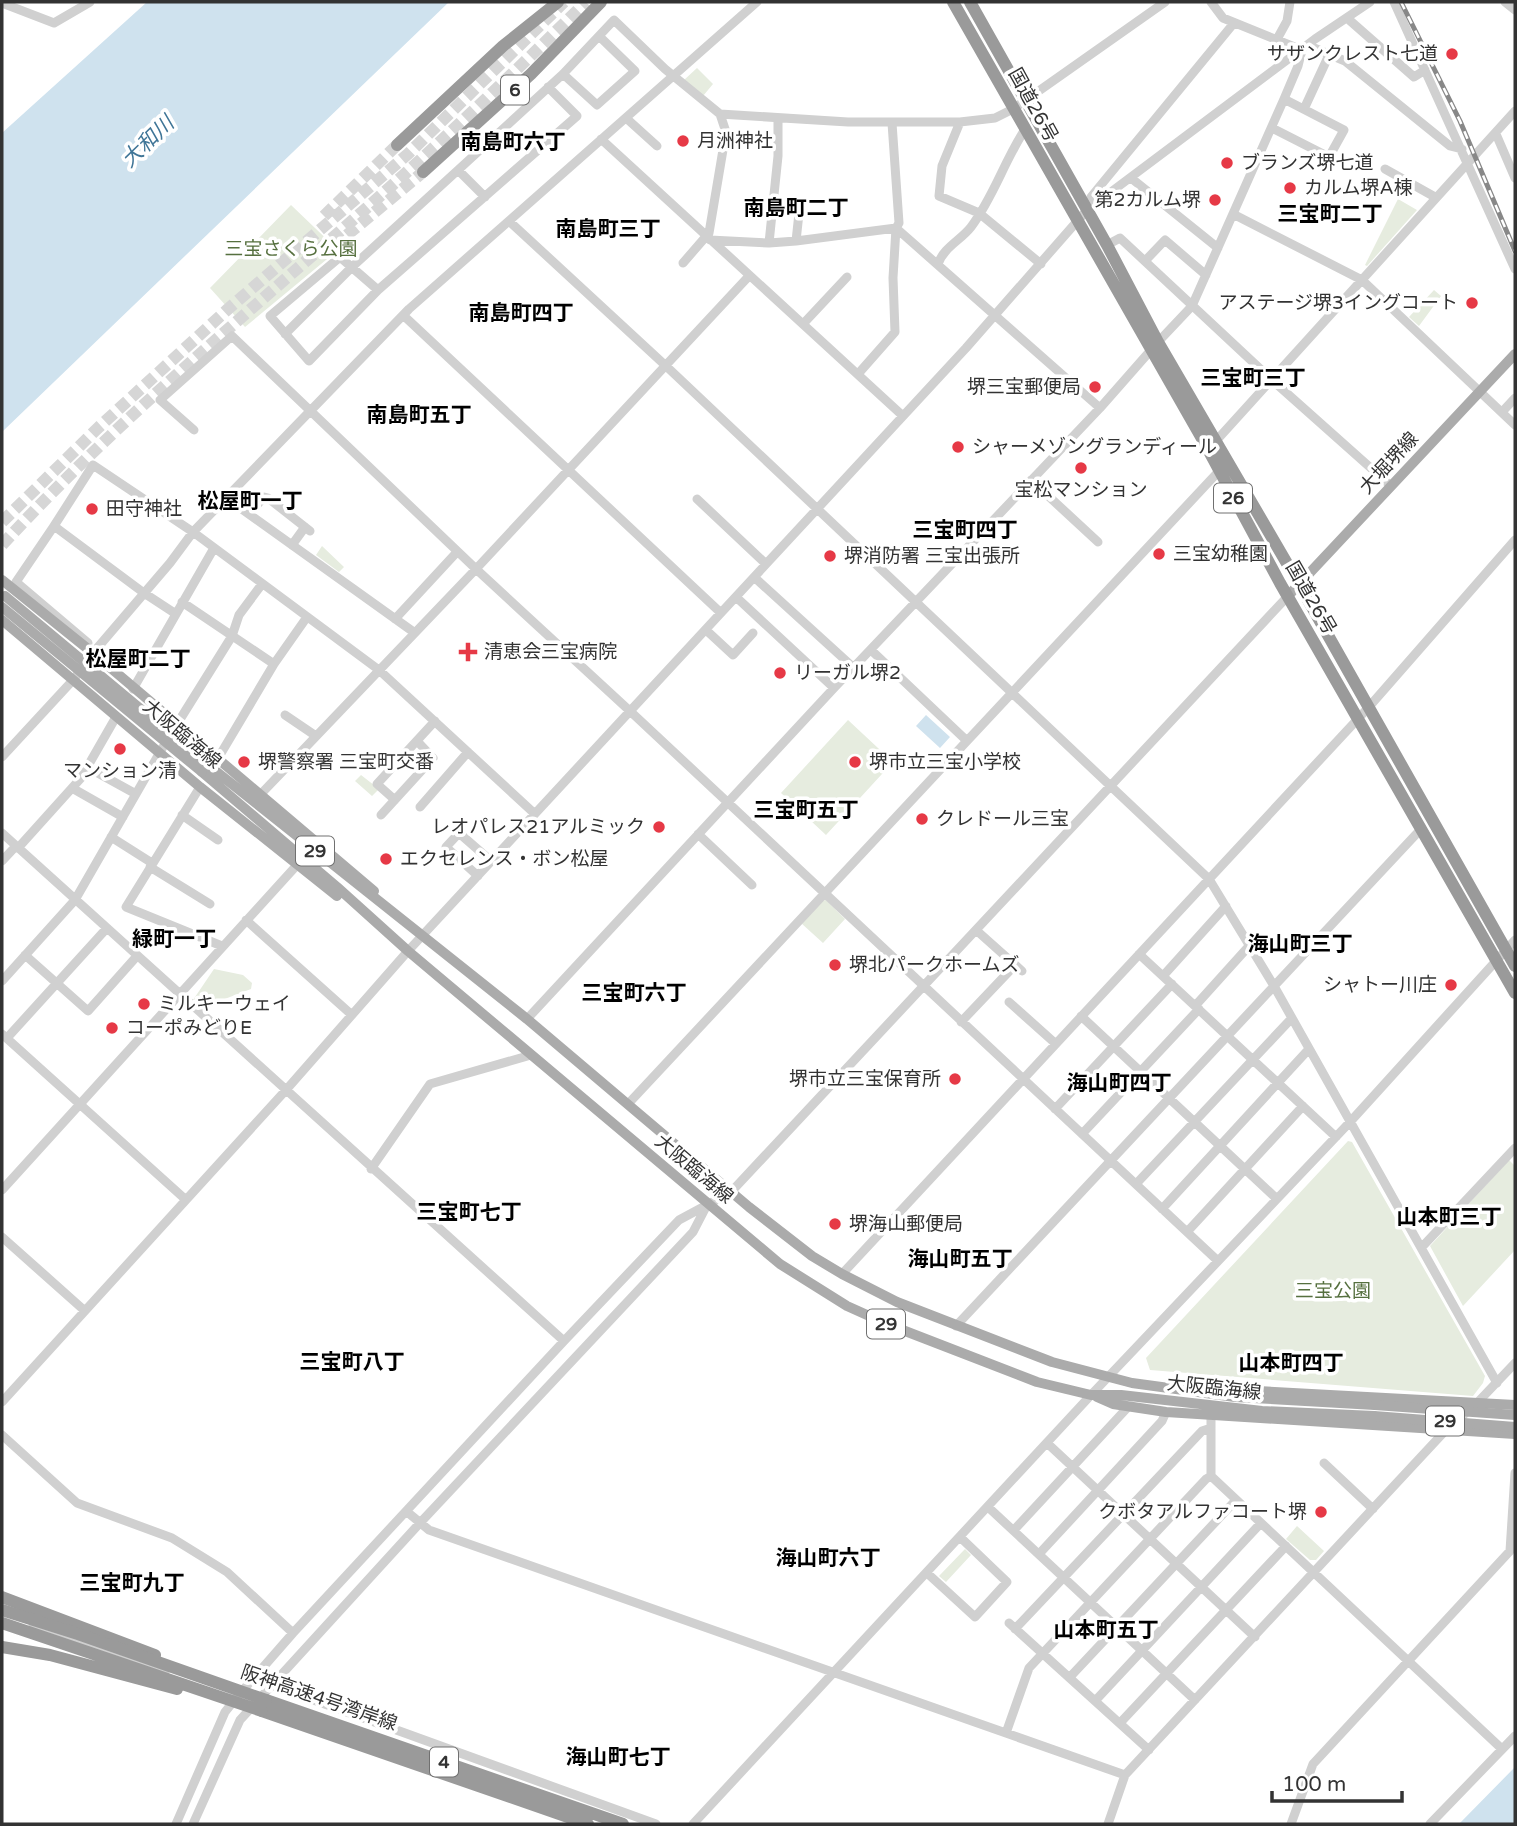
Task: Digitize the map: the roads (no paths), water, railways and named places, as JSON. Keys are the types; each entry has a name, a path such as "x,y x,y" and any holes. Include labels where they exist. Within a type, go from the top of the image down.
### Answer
{"highway":[{"name":"6","path":"397,145 503,46 558,2"},
{"name":"6","path":"423,172 531,74 601,2"},
{"name":"国道26号","path":"953,2 1024,131 1215,442 1368,708 1511,945 1515,966"},
{"name":"国道26号","path":"970,2 1107,245 1219,471 1515,993"},
{"name":"4","path":"2,1597 179,1664 235,1693"},
{"name":"阪神高速4号湾岸線","path":"2,1610 65,1629 235,1693 622,1824"},
{"name":"阪神高速4号湾岸線","path":"2,1623 259,1707 588,1824"},
{"name":"4","path":"2,1647 50,1654 259,1707"}],"main road":[{"name":"大堀堺線","path":"1288,596 1515,354"},
{"path":"2,580 94,651 176,726 209,766 260,796 362,879 422,937"},
{"name":"大阪臨海線","path":"3,599 527,1020 732,1192 812,1256 842,1274 897,1302 956,1326 1052,1362 1108,1377 1234,1397 1515,1427"},
{"path":"4,622 200,787 408,951"},
{"name":"大阪臨海線","path":"209,766 408,951 780,1264 846,1306 1037,1382 1091,1395 1121,1395 1262,1411 1515,1415"},
{"name":"29","path":"1149,1385 1515,1405"},
{"name":"29","path":"1091,1395 1113,1404 1166,1412 1515,1434"}],"street":[{"path":"2,2 54,23 90,2"},
{"path":"2,757 74,679 193,532 403,315 757,2"},
{"path":"720,114 892,123 960,122 995,117 1013,109 1165,2"},
{"path":"1211,2 1223,18 1234,23 1276,41 1345,61 1450,146 1462,149"},
{"path":"1276,41 1287,21 1290,2"},
{"path":"2,1402 286,1090 408,951 996,315 1077,220 1347,18 1357,6 1370,2"},
{"path":"1394,2 1515,269"},
{"path":"1506,2 1515,10"},
{"path":"1347,18 1414,77 1425,70"},
{"path":"285,334 352,267 563,74 614,20 673,76 720,114 726,132 708,238 683,263"},
{"path":"1087,210 1091,197 1234,23"},
{"path":"563,74 597,105 635,71 600,37"},
{"path":"527,1020 727,802 1100,408 1192,306 1305,48"},
{"path":"1304,109 1329,55"},
{"path":"378,290 341,257 270,316 309,360 378,290 577,116 548,87"},
{"path":"1272,128 1329,157 1344,130 1284,99"},
{"path":"1215,442 1515,111"},
{"path":"626,118 657,146"},
{"path":"769,243 778,156 778,118"},
{"path":"960,122 942,166 939,196 979,213 1041,264"},
{"path":"858,374 895,332 893,278 896,228 900,223 892,123"},
{"path":"938,264 941,255 970,229 990,199 1001,170 1024,131"},
{"path":"1496,134 1515,178"},
{"path":"601,139 903,416"},
{"path":"1385,169 1435,197"},
{"path":"459,171 485,197"},
{"path":"1131,178 1218,248"},
{"path":"796,241 800,204"},
{"path":"1233,214 1362,280 1515,425"},
{"path":"509,220 1209,879 1292,1017 1497,1383"},
{"path":"708,238 769,243 896,228 1100,408"},
{"path":"1107,245 1120,238 1391,486"},
{"path":"1145,261 1165,240 1206,275"},
{"path":"260,796 476,569 749,275"},
{"path":"803,324 848,277"},
{"path":"403,315 721,613"},
{"path":"194,430 160,400 232,336 457,552 1218,1261"},
{"path":"1502,412 1515,398"},
{"path":"94,651 16,582 93,466 193,532 379,670 535,814"},
{"path":"628,1104 1219,471"},
{"path":"1031,480 1067,520 1098,542"},
{"path":"225,497 415,633"},
{"path":"249,514 264,497 308,529 292,545"},
{"path":"697,499 723,530 766,564"},
{"path":"54,526 176,614"},
{"path":"842,1274 1358,719 1515,540"},
{"path":"133,689 214,548"},
{"path":"395,618 457,552"},
{"path":"754,577 853,668"},
{"path":"2,981 75,900 176,726 232,636 239,615 262,584"},
{"path":"176,1824 235,1693 253,1678 679,1220 732,1192 1288,596"},
{"path":"736,597 834,688"},
{"path":"182,602 274,664"},
{"path":"209,766 307,617"},
{"path":"706,630 733,655 753,633"},
{"path":"871,650 966,740"},
{"path":"285,715 316,736"},
{"path":"2,861 72,788 116,716"},
{"path":"395,800 377,784 435,721"},
{"path":"382,815 433,758 416,741"},
{"path":"420,807 468,752"},
{"path":"87,767 136,794"},
{"path":"200,787 126,907 222,946"},
{"path":"72,788 123,817"},
{"path":"182,815 218,840"},
{"path":"956,1326 1421,829"},
{"path":"2,833 564,1341"},
{"path":"478,876 446,847 459,833 491,861"},
{"path":"698,834 752,885"},
{"path":"111,837 210,904"},
{"path":"2,1190 297,865"},
{"path":"1163,976 1227,906"},
{"path":"246,920 352,1014"},
{"path":"107,929 57,984 4,1036 185,1199"},
{"path":"961,1021 1018,968 976,930"},
{"path":"1082,1134 1141,1072 1250,945"},
{"path":"692,1824 1091,1395 1350,1122 1511,945"},
{"path":"1139,954 1336,1137"},
{"path":"25,955 88,1011 137,956"},
{"path":"1055,1109 1172,984"},
{"path":"1009,1002 1056,1044"},
{"path":"1081,1016 1277,1199"},
{"path":"1136,1184 1292,1017"},
{"path":"1162,1209 1309,1049"},
{"path":"371,1169 430,1084 531,1055"},
{"path":"1186,1231 1303,1106"},
{"path":"1422,1247 1515,1148"},
{"path":"193,1824 240,1720 259,1707 271,1686 419,1524 693,1232 708,1204"},
{"path":"2,1237 85,1311"},
{"path":"1108,1824 1125,1775 1446,1431 1479,1402 1515,1363"},
{"path":"1014,1530 1128,1407"},
{"path":"1039,1554 1162,1421 1166,1412"},
{"path":"1212,1415 1211,1476 1502,1749"},
{"path":"1149,1750 1012,1626 1064,1578 1202,1431 1211,1428"},
{"path":"2,1435 77,1503 172,1538 226,1572 293,1633"},
{"path":"1047,1443 1255,1637"},
{"path":"1324,1463 1336,1467 1373,1509"},
{"path":"1291,1824 1313,1764 1510,1551 1515,1473"},
{"path":"1006,1733 1029,1668 1211,1476"},
{"path":"1070,1677 1236,1500"},
{"path":"988,1507 1195,1700"},
{"path":"406,1511 429,1530 1125,1775"},
{"path":"1096,1701 1261,1523"},
{"path":"927,1573 975,1617 999,1591 1007,1582 960,1537"},
{"path":"1120,1724 1286,1546"},
{"path":"2,1615 235,1693 259,1707"},
{"path":"253,1678 656,1824"},
{"path":"1430,1824 1515,1736"}],"water":[{"name":"大和川","path":"147,2 449,2 2,432 2,133"},
{"path":"926,715 950,737 940,748 916,726"},
{"path":"1515,1767 1515,1824 1459,1824"}],"tunnel":[{"path":"2,522 99,427 228,309 408,154 564,2"},
{"path":"2,545 101,444 418,162 586,2"},
{"path":"324,216 397,145"},
{"path":"347,235 423,172"}],"railway":[{"path":"1401,2 1460,121 1515,251"}],"place":[{"name":"サザンクレスト七道","path":"1452,54"},
{"name":"月洲神社","path":"683,141"},
{"name":"ブランズ堺七道","path":"1227,163"},
{"name":"カルム堺A棟","path":"1290,188"},
{"name":"第2カルム堺","path":"1215,200"},
{"name":"アステージ堺3イングコート","path":"1472,303"},
{"name":"堺三宝郵便局","path":"1095,387"},
{"name":"シャーメゾングランディール","path":"958,447"},
{"name":"宝松マンション","path":"1081,468"},
{"name":"田守神社","path":"92,509"},
{"name":"三宝幼稚園","path":"1159,554"},
{"name":"堺消防署 三宝出張所","path":"830,556"},
{"name":"清恵会三宝病院","path":"468,652"},
{"name":"リーガル堺2","path":"780,673"},
{"name":"マンション清","path":"120,749"},
{"name":"堺警察署 三宝町交番","path":"244,762"},
{"name":"堺市立三宝小学校","path":"855,762"},
{"name":"クレドール三宝","path":"922,819"},
{"name":"レオパレス21アルミック","path":"659,827"},
{"name":"エクセレンス・ボン松屋","path":"386,859"},
{"name":"堺北パークホームズ","path":"835,965"},
{"name":"シャトー川庄","path":"1451,985"},
{"name":"ミルキーウェイ","path":"144,1004"},
{"name":"コーポみどりE","path":"112,1028"},
{"name":"堺市立三宝保育所","path":"955,1079"},
{"name":"堺海山郵便局","path":"835,1224"},
{"name":"クボタアルファコート堺","path":"1321,1512"}],"district":[{"name":"南島町六丁","path":"513,142"},
{"name":"南島町二丁","path":"796,208"},
{"name":"三宝町二丁","path":"1330,214"},
{"name":"南島町三丁","path":"608,229"},
{"name":"南島町四丁","path":"521,313"},
{"name":"三宝町三丁","path":"1253,378"},
{"name":"南島町五丁","path":"419,415"},
{"name":"松屋町一丁","path":"250,501"},
{"name":"三宝町四丁","path":"965,530"},
{"name":"松屋町二丁","path":"138,659"},
{"name":"三宝町五丁","path":"806,810"},
{"name":"緑町一丁","path":"174,939"},
{"name":"海山町三丁","path":"1300,944"},
{"name":"三宝町六丁","path":"634,993"},
{"name":"海山町四丁","path":"1119,1083"},
{"name":"三宝町七丁","path":"469,1212"},
{"name":"山本町三丁","path":"1449,1217"},
{"name":"海山町五丁","path":"960,1259"},
{"name":"三宝町八丁","path":"352,1362"},
{"name":"山本町四丁","path":"1291,1363"},
{"name":"海山町六丁","path":"828,1558"},
{"name":"三宝町九丁","path":"132,1583"},
{"name":"山本町五丁","path":"1106,1630"},
{"name":"海山町七丁","path":"618,1757"}],"park label":[{"name":"三宝さくら公園","path":"291,249"},
{"name":"三宝公園","path":"1333,1291"}]}
